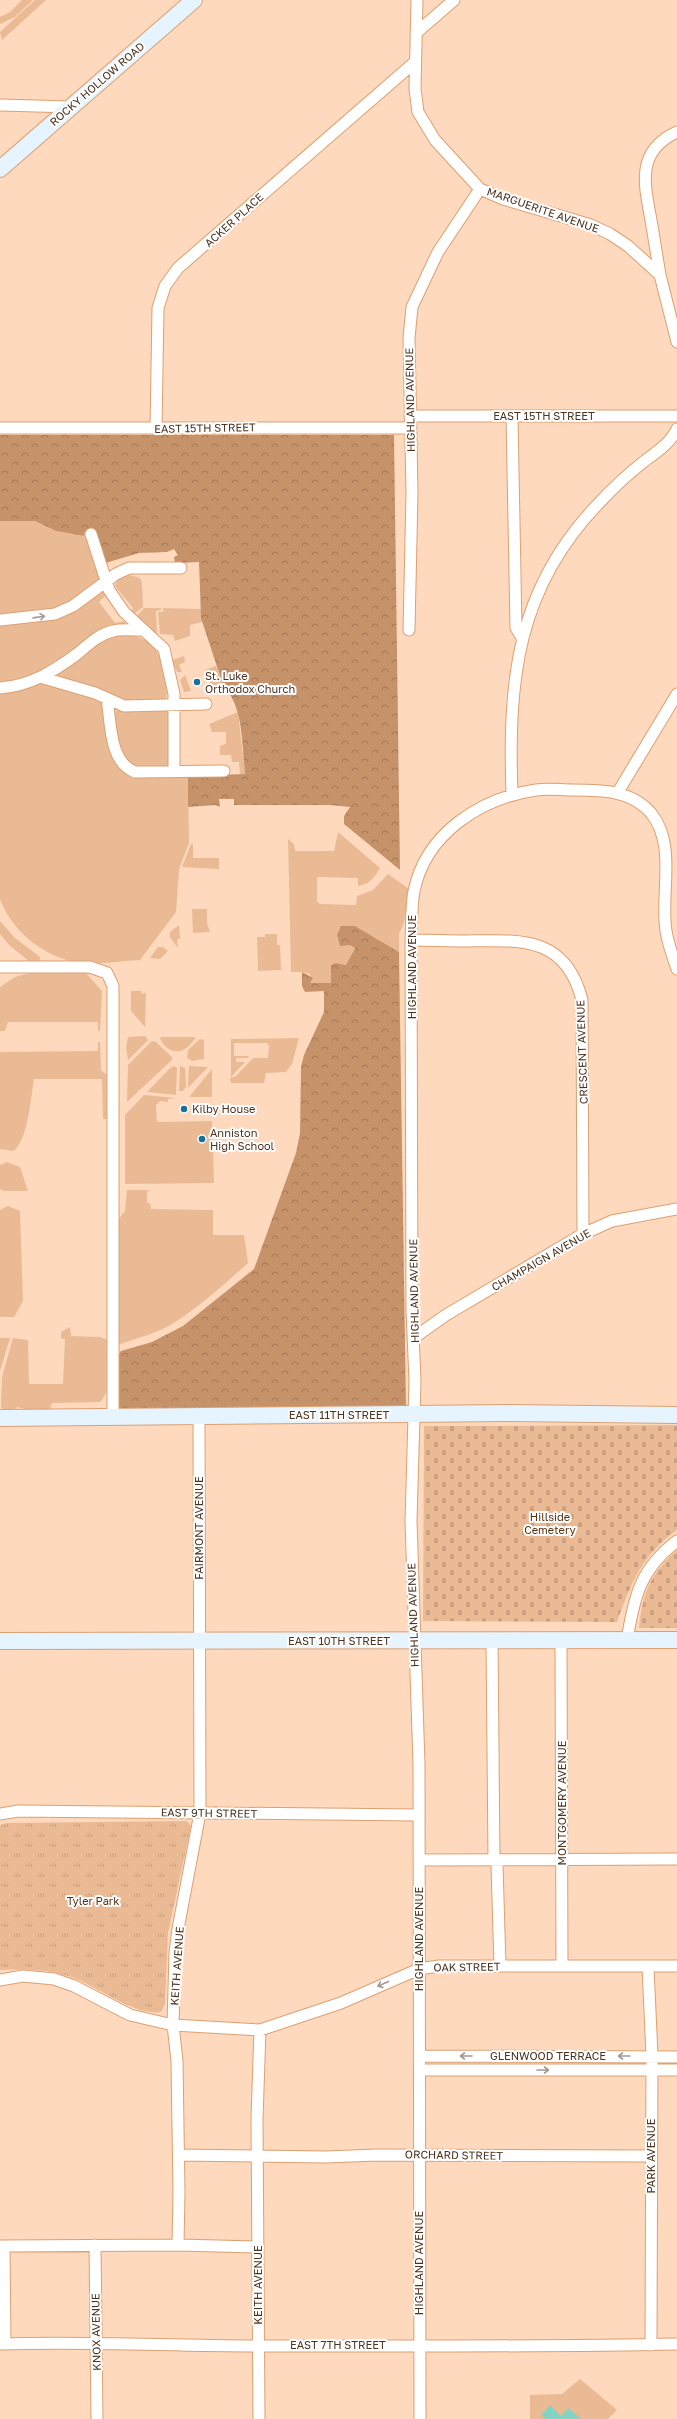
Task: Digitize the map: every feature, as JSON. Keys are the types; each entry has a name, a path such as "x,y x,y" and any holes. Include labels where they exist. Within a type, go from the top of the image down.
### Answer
{"street":[{"name":"ROCKY HOLLOW ROAD","path":"0,169 194,0"},
{"name":"MARGUERITE AVENUE","path":"416,0 415,89 418,112 436,140 480,189 503,199 591,225 610,234 628,246 660,275"},
{"path":"416,33 454,0"},
{"name":"ACKER PLACE","path":"156,429 156,320 165,286 178,268 415,62"},
{"path":"0,105 72,107"},
{"path":"677,132 666,137 651,152 644,178 660,275 677,342"},
{"name":"HIGHLAND AVENUE","path":"409,630 412,493 409,338 412,307 438,252 480,189"},
{"name":"EAST 15TH STREET","path":"410,416 677,416"},
{"path":"512,416 516,628 522,638"},
{"name":"EAST 15TH STREET","path":"0,428 410,428"},
{"path":"677,429 660,450 618,484 573,532 539,589 522,638 515,672 511,715 512,795 538,790 598,790 618,792 643,806 651,814 662,835 665,848 666,931 677,969"},
{"path":"92,534 106,582 124,612 141,630 156,640 164,649 175,705 174,772"},
{"path":"0,620 55,614 73,606 116,574 129,568 181,568"},
{"path":"0,688 14,687 56,669 95,639 113,631 141,630"},
{"path":"40,677 95,694 124,706 206,704"},
{"path":"618,792 677,694"},
{"path":"107,699 117,755 127,769 135,772 224,771"},
{"name":"HIGHLAND AVENUE","path":"420,2419 419,1860 411,1529 415,1337 412,1310 412,906 418,877 428,856 442,838 456,825 484,805 512,795"},
{"name":"CRESCENT AVENUE","path":"411,940 503,939 527,942 556,955 571,970 578,984 582,1000 583,1234"},
{"path":"0,968 90,967 107,973 114,986 113,1416"},
{"name":"CHAMPAIGN AVENUE","path":"415,1337 446,1316 583,1234 612,1221 677,1210"},
{"name":"EAST 11TH STREET","path":"0,1418 509,1413 677,1415"},
{"name":"FAIRMONT AVENUE","path":"199,1416 200,1641"},
{"path":"627,1640 634,1601 642,1578 655,1559 677,1541"},
{"path":"492,1640 494,1859 497,1865 500,1966"},
{"name":"MONTGOMERY AVENUE","path":"561,1640 562,1966"},
{"name":"EAST 10TH STREET","path":"0,1641 677,1640"},
{"name":"KEITH AVENUE","path":"178,2245 178,2061 174,2025 178,1929 200,1813 200,1641"},
{"name":"EAST 9TH STREET","path":"0,1814 18,1811 418,1815"},
{"path":"419,1860 677,1859"},
{"name":"OAK STREET","path":"0,1980 24,1976 54,1979 74,1986 130,2015 174,2025 260,2030 341,2003 419,1969 439,1966 677,1966"},
{"name":"PARK AVENUE","path":"648,1967 652,2056 650,2156 651,2345"},
{"name":"KEITH AVENUE","path":"259,2419 257,2119 260,2030"},
{"name":"GLENWOOD TERRACE","path":"420,2056 677,2057"},
{"path":"524,2056 524,2070"},
{"name":"GLENWOOD TERRACE","path":"420,2070 677,2070"},
{"name":"ORCHARD STREET","path":"179,2155 326,2157 419,2155 650,2156"},
{"name":"KNOX AVENUE","path":"95,2245 97,2419"},
{"path":"3,2344 2,2246 178,2245 258,2247"},
{"name":"EAST 7TH STREET","path":"3,2344 96,2343 258,2346 419,2345 554,2347 677,2344"}],"green space":[{"path":"22,0 33,0 15,17 0,24 0,17 10,12"},
{"path":"35,0 46,0 2,40 0,32"},
{"path":"0,435 394,435 400,870 344,824 344,816 350,807 330,805 234,805 234,799 219,799 220,807 216,805 188,807 188,776 245,774 241,727 235,704 223,685 201,618 199,562 175,563 174,557 178,555 174,549 167,552 139,553 102,564 95,531 85,531 84,536 56,531 35,521 0,521"},
{"path":"0,521 35,521 56,531 84,536 90,542 102,579 69,603 54,611 0,617"},
{"path":"130,575 140,578 142,582 143,607 134,614 131,611 133,608 115,586 118,579"},
{"path":"104,590 105,596 99,602 115,623 125,621 125,624 101,631 60,660 30,678 0,684 0,626 23,621"},
{"path":"144,608 161,608 161,610 156,611 157,634 136,617"},
{"path":"163,608 201,609 202,622 190,625 190,636 175,641 173,635 160,634 158,612 163,612"},
{"path":"124,633 143,639 154,647 158,653 167,687 167,696 164,702 131,704 50,677 94,645"},
{"path":"184,656 185,662 179,665 182,672 177,672 172,660"},
{"path":"216,666 223,685 212,689 205,670"},
{"path":"185,675 191,691 184,692 180,680"},
{"path":"45,683 99,700 103,704 113,755 124,771 132,776 188,776 189,843 179,869 176,912 140,960 83,963 63,959 51,954 40,948 20,931 5,910 0,899 0,692"},
{"path":"117,710 123,712 169,711 169,767 145,769 128,765 115,728 114,714"},
{"path":"238,712 245,774 240,774 239,762 232,762 231,755 220,755 220,746 226,744 226,732 212,732 209,724"},
{"path":"338,832 380,868 371,880 358,886 358,878 317,877 317,901 320,904 356,905 357,896 373,890 388,874 409,889 404,923 399,933 399,952 355,926 350,945 355,947 346,965 336,963 331,983 310,983 310,974 291,972 288,839 294,844 295,851 334,851"},
{"path":"191,844 193,844 193,858 219,858 219,869 182,867"},
{"path":"192,909 207,909 207,924 210,932 193,933"},
{"path":"0,921 15,938 40,957 39,963 30,962 9,945 0,934"},
{"path":"179,925 180,938 177,940 178,948 170,937 170,932"},
{"path":"341,926 355,926 399,952 406,1408 118,1410 116,1358 121,1351 152,1342 183,1326 254,1269 296,1153 300,1133 301,1067 304,1055 324,1012 324,991 305,992 302,986 302,972 313,978 310,983 331,983 331,965 336,963 346,965 355,948 350,945 340,946 337,935"},
{"path":"265,934 277,934 277,945 280,945 281,970 258,971 257,937 265,937"},
{"path":"158,947 163,947 168,951 160,959 150,958"},
{"path":"30,973 86,973 102,991 100,1031 98,1031 98,1022 8,1022 5,1031 0,1031 0,987 15,977"},
{"path":"131,991 141,991 142,994 146,993 145,1027 131,1011"},
{"path":"145,1036 148,1040 128,1060 126,1047 128,1037"},
{"path":"160,1037 195,1037 195,1039 185,1049 176,1051 168,1049 163,1044"},
{"path":"299,1038 292,1064 286,1072 266,1073 264,1083 231,1083 230,1078 236,1076 253,1058 268,1058 269,1046 267,1043 234,1043 234,1056 248,1056 249,1058 236,1058 236,1062 245,1062 231,1077 231,1039"},
{"path":"200,1039 204,1040 204,1059 192,1061 187,1058 188,1050"},
{"path":"152,1041 156,1042 172,1057 172,1060 127,1102 128,1065"},
{"path":"98,1042 100,1042 101,1070 107,1075 107,1119 103,1119 102,1079 34,1079 28,1118 22,1138 18,1146 13,1151 0,1149 0,1052 98,1051"},
{"path":"174,1066 177,1068 176,1095 147,1092 169,1069"},
{"path":"180,1066 185,1068 186,1087 183,1091 179,1091"},
{"path":"189,1066 208,1067 188,1088"},
{"path":"212,1069 212,1097 189,1097"},
{"path":"144,1095 176,1098 168,1099 168,1102 160,1101 156,1105 157,1122 212,1121 214,1183 125,1184 125,1115"},
{"path":"7,1162 20,1167 28,1191 4,1191 0,1189 0,1165"},
{"path":"127,1190 152,1190 147,1191 147,1203 150,1203 151,1209 213,1210 213,1235 244,1235 248,1263 202,1303 172,1324 118,1345 117,1221 125,1211"},
{"path":"8,1206 20,1211 23,1301 14,1317 0,1317 0,1210"},
{"path":"70,1327 71,1336 100,1337 108,1340 109,1381 104,1396 100,1402 52,1403 50,1409 29,1410 17,1407 15,1409 4,1410 1,1407 2,1377 13,1338 28,1340 29,1384 63,1384 65,1339 61,1339 61,1332"},
{"path":"0,1338 10,1338 0,1371"},
{"name":"Hillside Cemetery","path":"677,1425 677,1530 655,1549 646,1560 633,1582 617,1622 423,1621 424,1426"},
{"path":"677,1550 677,1628 639,1628 643,1604 649,1584 660,1568"},
{"name":"Tyler Park","path":"187,1821 191,1826 168,1933 165,2004 161,2012 140,2010 129,2006 85,1983 57,1973 29,1970 0,1970 0,1825 7,1823"},
{"path":"580,2379 617,2410 608,2419 530,2419 530,2395 562,2394"}],"water":[{"path":"550,2405 561,2416 569,2408 581,2419 546,2419 541,2415"}],"place":[{"name":"St. Luke Orthodox Church","path":"197,682"},
{"name":"Kilby House","path":"184,1109"},
{"name":"Anniston High School","path":"202,1139"}]}
